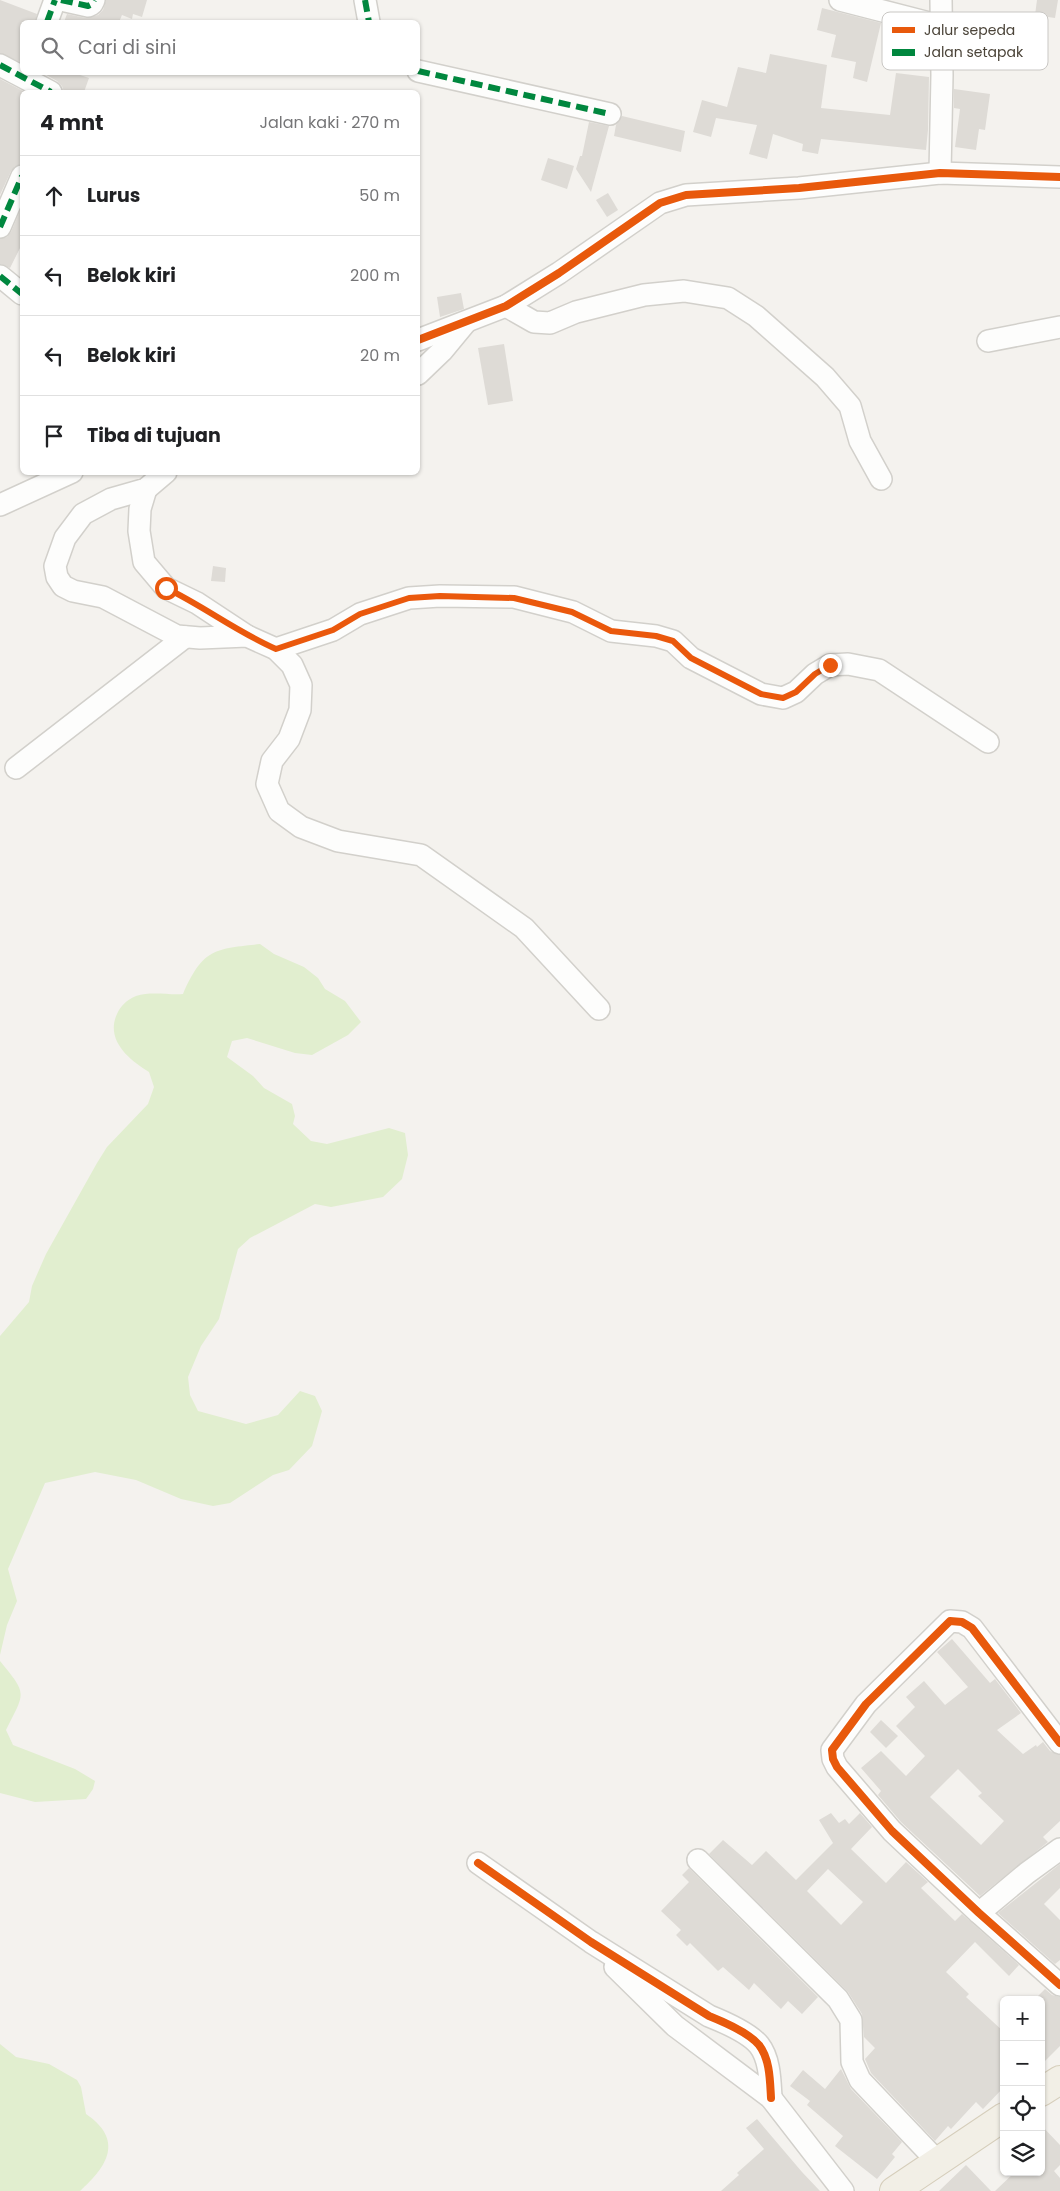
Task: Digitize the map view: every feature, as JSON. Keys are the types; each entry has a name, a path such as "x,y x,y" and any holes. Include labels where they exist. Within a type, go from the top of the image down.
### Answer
{"main road":[{"path":"1045,2089 1060,2080"},
{"path":"894,2191 1000,2120"}],"street":[{"path":"48,20 55,0"},
{"path":"61,0 88,6 94,0"},
{"path":"365,0 369,20"},
{"path":"840,0 887,12"},
{"path":"0,65 20,73"},
{"path":"940,173 942,70"},
{"path":"420,71 610,114"},
{"path":"30,77 48,90"},
{"path":"420,339 506,306 559,273 660,203 686,195 799,188 940,173 1060,177"},
{"path":"0,227 5,218 4,213 20,180"},
{"path":"0,276 20,292"},
{"path":"506,306 534,322 550,323 576,312 644,295 684,291 728,298 756,316 818,371 850,406 860,441 881,478"},
{"path":"420,372 442,351 466,322"},
{"path":"988,341 1060,328"},
{"path":"0,505 65,475"},
{"path":"163,475 146,490 111,499 83,514 65,538 55,566 57,577 63,586 73,591 103,597 158,628 177,636 200,638 247,636"},
{"path":"146,490 140,509 140,531 144,562 166,588 197,603 247,636 276,649 292,665 301,685 300,710 288,739 272,761 267,784 279,811 301,827 338,841 421,855 524,928 599,1009"},
{"path":"276,649 333,630 360,614 409,598 440,596 514,598 572,612 611,631 656,636 673,641 691,658 761,694 783,698 796,692 815,674 830,665 848,664 879,670 988,742"},
{"path":"16,768 185,637"},
{"path":"1060,1743 972,1628 962,1622 950,1621 866,1704 832,1750 833,1759 837,1767 892,1830 1060,1985"},
{"path":"979,1912 1027,1872 1060,1850"},
{"path":"698,1860 838,1999 851,2020 852,2062 860,2080 937,2162"},
{"path":"478,1863 591,1942 709,2016 730,2025 759,2045 770,2075 771,2098"},
{"path":"591,1942 675,2026 771,2098 843,2191"}],"green space":[{"path":"260,944 274,954 304,967 318,978 325,989 345,1001 361,1022 348,1035 312,1055 295,1053 247,1038 232,1041 227,1057 253,1076 264,1088 292,1104 295,1116 293,1124 311,1141 327,1144 389,1128 405,1133 408,1155 402,1179 383,1197 331,1207 315,1204 250,1238 238,1249 219,1319 201,1346 188,1377 190,1395 198,1411 246,1424 278,1415 300,1391 315,1396 322,1411 312,1446 289,1470 273,1475 230,1503 213,1506 181,1499 136,1480 95,1472 45,1483 8,1569 17,1601 7,1625 0,1655 0,1336 29,1302 32,1286 46,1254 107,1147 148,1104 154,1087 149,1072 134,1062 117,1041 114,1023 117,1014 125,1003 136,996 153,993 183,994 197,968 211,954 220,950"},
{"path":"0,1661 15,1681 21,1694 17,1708 6,1730 13,1745 75,1769 95,1781 93,1789 86,1799 35,1802 0,1793"},
{"path":"0,2044 16,2057 49,2064 77,2080 81,2087 86,2114 105,2133 108,2153 98,2172 80,2191 0,2191"}],"building":[{"path":"0,0 37,14 36,20 20,20 20,62 0,53"},
{"path":"106,0 147,0 142,17 133,14 132,19 122,15 120,20 65,20 67,14 86,18 98,15 103,10"},
{"path":"1037,0 1058,0 1055,18 1048,17 1048,12 1035,12"},
{"path":"822,8 881,23 867,82 853,78 856,62 831,57 836,35 817,30"},
{"path":"770,54 827,65 821,108 890,115 896,73 929,77 926,150 821,139 818,154 802,151 803,144 773,134 767,159 749,154 757,125 716,118 711,137 693,132 702,100 727,107 738,67 766,73"},
{"path":"46,75 80,75 89,78 85,90 63,90 57,81"},
{"path":"0,79 21,90 20,165 15,166 11,171 0,195"},
{"path":"954,89 990,94 985,130 979,129 976,150 955,147 960,109 954,108"},
{"path":"622,116 685,131 681,152 614,136 616,125"},
{"path":"589,122 609,126 591,192 576,169 580,156 582,156"},
{"path":"548,158 574,166 567,189 541,180"},
{"path":"608,193 618,210 607,217 596,200"},
{"path":"20,211 20,248 10,268 0,264 0,239 7,237"},
{"path":"461,293 464,309 440,317 437,297"},
{"path":"504,344 513,401 488,405 478,348"},
{"path":"213,566 226,568 225,582 211,581"},
{"path":"952,1639 990,1683 995,1679 1021,1713 997,1730 1023,1754 1043,1742 1050,1751 1060,1755 1060,1821 1043,1837 1048,1842 980,1896 901,1822 878,1795 881,1791 861,1768 881,1751 906,1776 925,1756 896,1726 915,1707 906,1697 924,1681 945,1705 968,1687 937,1652","holes":["958,1769 982,1793 978,1796 1004,1821 981,1845 930,1797"]},
{"path":"881,1720 898,1736 886,1748 870,1732"},
{"path":"831,1813 839,1823 845,1819 849,1824 860,1813 872,1827 851,1849 886,1883 906,1862 928,1882 921,1888 955,1921 962,1914 1019,1965 1009,1976 975,1942 946,1972 969,1994 966,1997 1000,2028 1000,2091 983,2109 976,2102 951,2129 948,2126 935,2141 871,2073 865,2059 875,2048 864,2037 862,2014 848,1992 709,1854 723,1840 752,1865 766,1851 796,1880 833,1843 819,1820","holes":["828,1869 863,1902 841,1925 807,1891"]},
{"path":"1060,1864 1060,1888 1044,1904 1060,1920 1060,1960 1055,1964 998,1913"},
{"path":"689,1868 818,1997 802,2014 788,2001 781,2009 754,1983 749,1990 723,1967 718,1971 690,1943 687,1946 676,1935 681,1930 661,1911 689,1882 682,1875"},
{"path":"1045,1989 1052,1995 1060,1997 1060,2046 1045,2061 1045,1996 1038,1996"},
{"path":"841,2069 851,2089 902,2142 892,2154 895,2157 877,2179 835,2146 843,2136 807,2105 810,2101 790,2086 803,2070 825,2089"},
{"path":"757,2119 820,2191 721,2191 739,2175 737,2173 764,2149 746,2128"},
{"path":"1045,2129 1060,2145 1060,2165 1054,2171 1060,2178 1060,2191 995,2191 1011,2176 1045,2176"},
{"path":"966,2165 991,2191 939,2191"}],"marked path":[{"path":"48,20 55,0"},
{"path":"61,0 88,6 94,0"},
{"path":"365,0 369,20"},
{"path":"0,65 47,90"},
{"path":"420,71 610,114"},
{"path":"0,227 20,181"},
{"path":"0,276 20,292"}],"cycle path":[{"path":"420,339 506,306 559,273 660,203 686,195 799,188 940,173 1060,177"},
{"path":"1060,1743 972,1628 962,1622 950,1621 866,1704 832,1750 833,1759 837,1767 892,1831 979,1913 1060,1985"},
{"path":"478,1863 591,1942 709,2016 749,2036 763,2051 770,2077 771,2098"}],"route":[{"path":"166,588 197,603 247,636 276,649 333,630 360,614 409,598 440,596 514,598 572,612 611,631 656,636 673,641 691,658 761,694 783,698 796,692 815,674 830,665"}]}
